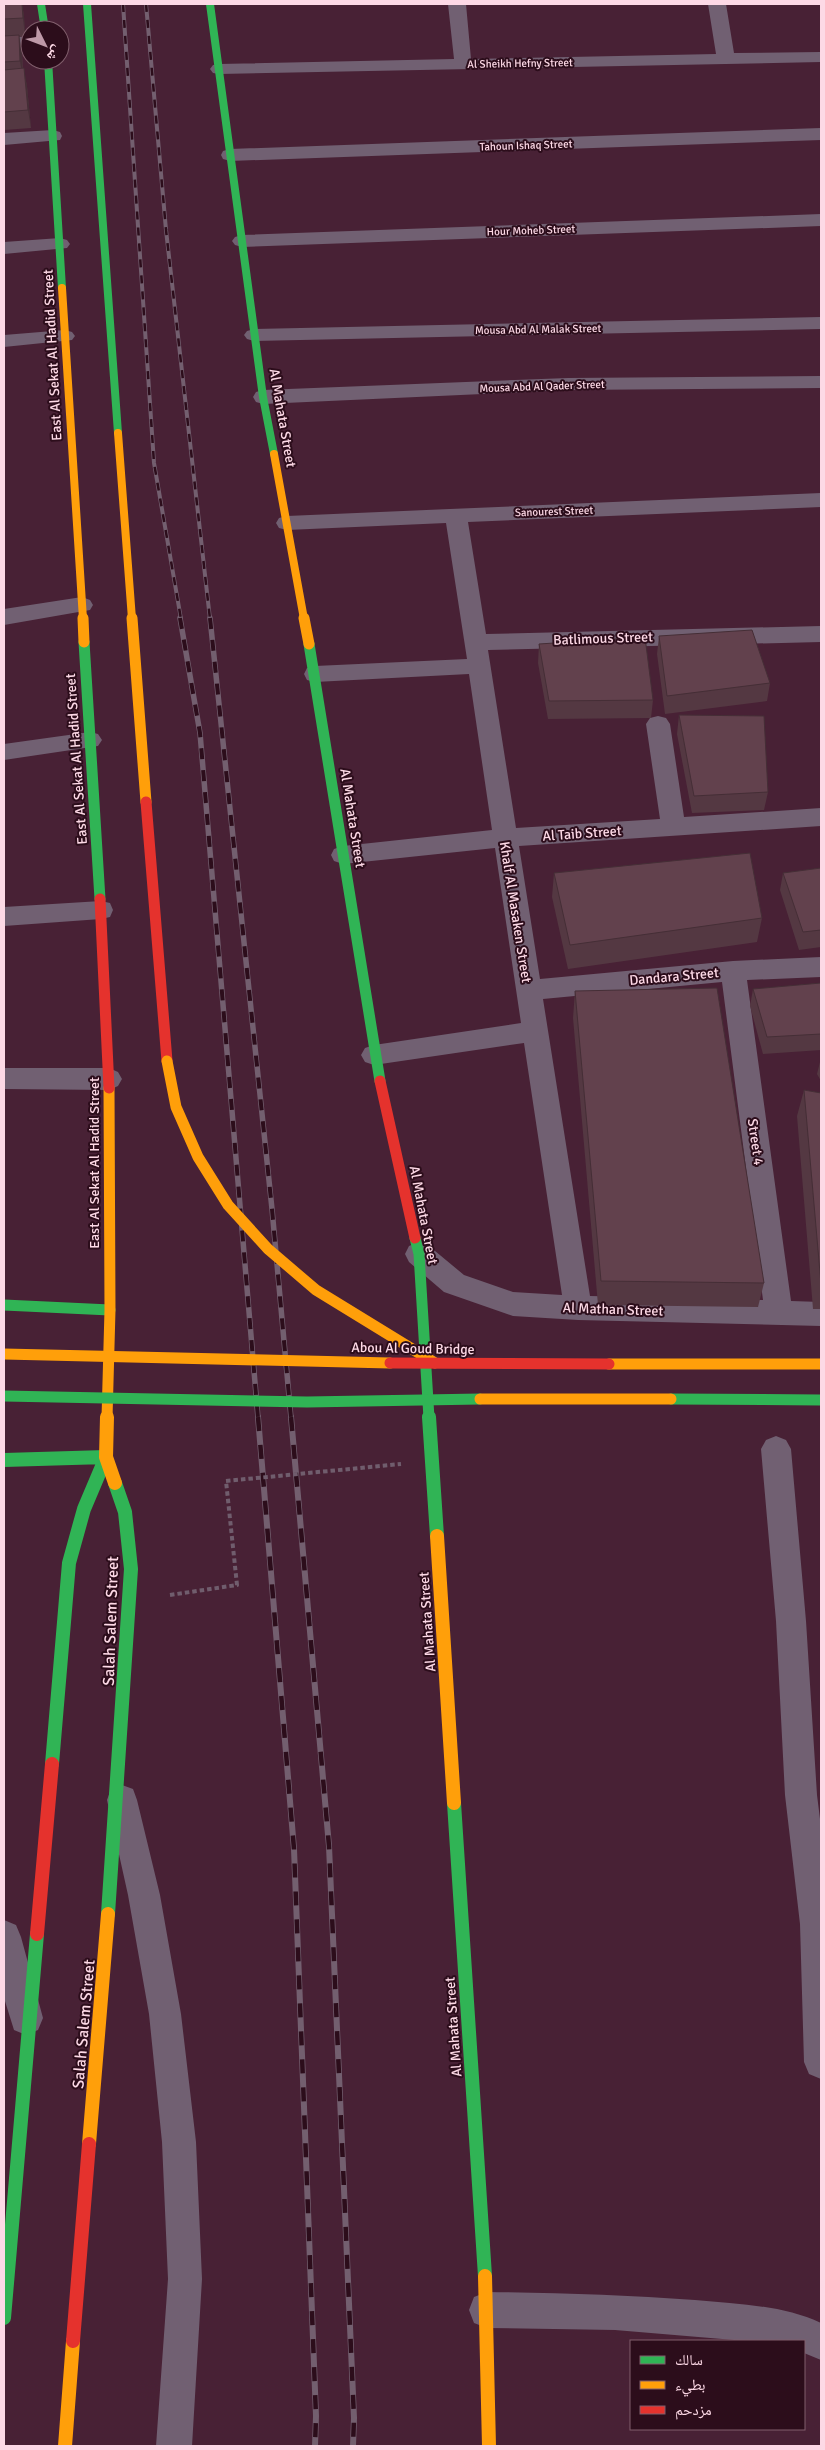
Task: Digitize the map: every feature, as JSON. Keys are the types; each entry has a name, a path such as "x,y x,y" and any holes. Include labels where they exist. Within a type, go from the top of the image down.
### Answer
{"main road":[{"path":"41,4 43,20"},
{"path":"87,4 130,600 167,1061 176,1107 198,1157 228,1205 261,1242 316,1290 436,1364"},
{"name":"Al Mahata Street","path":"210,4 263,397 315,674 374,1055 418,1254 487,2310 490,2446"},
{"name":"East Al Sekat Al Hadid Street","path":"49,70 101,910 109,1079 110,1310 106,1457"},
{"path":"4,1305 110,1310"},
{"name":"Abou Al Goud Bridge","path":"4,1354 436,1364 821,1364"},
{"path":"4,1396 307,1402 579,1398 821,1400"},
{"path":"4,1460 106,1457 84,1509 69,1563 4,2318"},
{"name":"Salah Salem Street","path":"65,2446 118,1785 130,1601 131,1569 125,1512 106,1457"}],"street":[{"path":"457,4 463,64"},
{"path":"718,4 726,59"},
{"path":"4,43 20,42"},
{"name":"Al Sheikh Hefny Street","path":"219,69 821,57"},
{"name":"Tahoun Ishaq Street","path":"230,156 821,134"},
{"path":"4,139 53,136"},
{"name":"Hour Moheb Street","path":"242,240 821,220"},
{"path":"4,248 60,244"},
{"name":"Mousa Abd Al Malak Street","path":"254,335 821,323"},
{"path":"4,341 66,336"},
{"name":"Mousa Abd Al Qader Street","path":"263,397 568,384 821,382"},
{"name":"Sanourest Street","path":"287,523 821,500"},
{"name":"Khalf Al Masaken Street","path":"456,516 578,1308"},
{"path":"4,617 82,605"},
{"name":"Batlimous Street","path":"315,674 477,654 821,634"},
{"path":"658,724 673,827"},
{"path":"4,752 90,740"},
{"name":"Al Taib Street","path":"343,855 505,838 821,817"},
{"path":"4,917 101,910"},
{"name":"Dandara Street","path":"528,990 733,971 821,967"},
{"name":"Street 4","path":"733,971 779,1313"},
{"path":"374,1055 535,1031"},
{"path":"4,1078 109,1079"},
{"name":"Al Mathan Street","path":"418,1254 454,1284 513,1304 578,1308 821,1314"},
{"path":"776,1449 791,1621 801,1794 819,1924 821,2062"},
{"path":"4,1938 29,2026"},
{"path":"487,2310 615,2312 739,2322 795,2330 821,2342"}],"lane":[{"path":"118,1785 144,1895 165,2014 179,2142 185,2279 174,2446"}],"path":[{"path":"130,1601 237,1585 226,1481 401,1464"}],"building":[{"path":"4,4 22,4 23,18 4,19"},
{"path":"19,35 20,61 4,62 4,36"},
{"path":"20,68 24,70 28,110 4,112 4,70"},
{"path":"752,630 770,683 667,696 659,636"},
{"path":"645,637 653,700 549,701 539,644"},
{"path":"679,715 764,716 768,792 694,796"},
{"path":"750,853 762,918 570,945 554,873"},
{"path":"821,868 821,930 803,932 783,873"},
{"path":"821,983 821,1034 767,1037 753,989"},
{"path":"717,988 764,1283 601,1281 575,991"},
{"path":"804,1090 821,1093 821,1284"}],"railway":[{"path":"123,4 154,463 181,619"},
{"path":"146,4 166,230 210,619"},
{"path":"180,618 200,733 258,1418"},
{"path":"210,618 272,1209 291,1418"},
{"path":"258,1417 294,1849 316,2416 315,2446"},
{"path":"291,1417 329,1846 354,2418 353,2446"}],"traffic: fast":[{"path":"41,4 43,20"},
{"path":"87,4 118,433"},
{"path":"210,4 263,397 274,454"},
{"path":"49,70 62,288"},
{"path":"84,642 100,899"},
{"path":"309,644 380,1081"},
{"path":"415,1238 419,1254 437,1536"},
{"path":"4,1305 110,1310"},
{"path":"4,1396 307,1402 480,1399"},
{"path":"671,1399 821,1400"},
{"path":"4,1460 106,1457"},
{"path":"52,1764 69,1563 84,1509 106,1457"},
{"path":"108,1914 131,1569 125,1512 115,1483"},
{"path":"454,1803 485,2276"},
{"path":"4,2318 37,1934"}],"traffic: slow":[{"path":"62,288 84,642"},
{"path":"118,433 146,802"},
{"path":"274,454 309,644"},
{"path":"167,1061 176,1107 198,1157 228,1205 268,1249 316,1290 435,1363"},
{"path":"109,1088 110,1310 106,1457 115,1483"},
{"path":"4,1354 390,1363"},
{"path":"609,1364 821,1364"},
{"path":"480,1399 671,1399"},
{"path":"437,1536 454,1803"},
{"path":"89,2144 108,1914"},
{"path":"485,2276 489,2446"},
{"path":"65,2446 73,2341"}],"traffic: jam":[{"path":"146,802 167,1061"},
{"path":"100,899 109,1088"},
{"path":"380,1081 415,1238"},
{"path":"390,1363 609,1364"},
{"path":"37,1934 52,1764"},
{"path":"73,2341 89,2144"}]}
